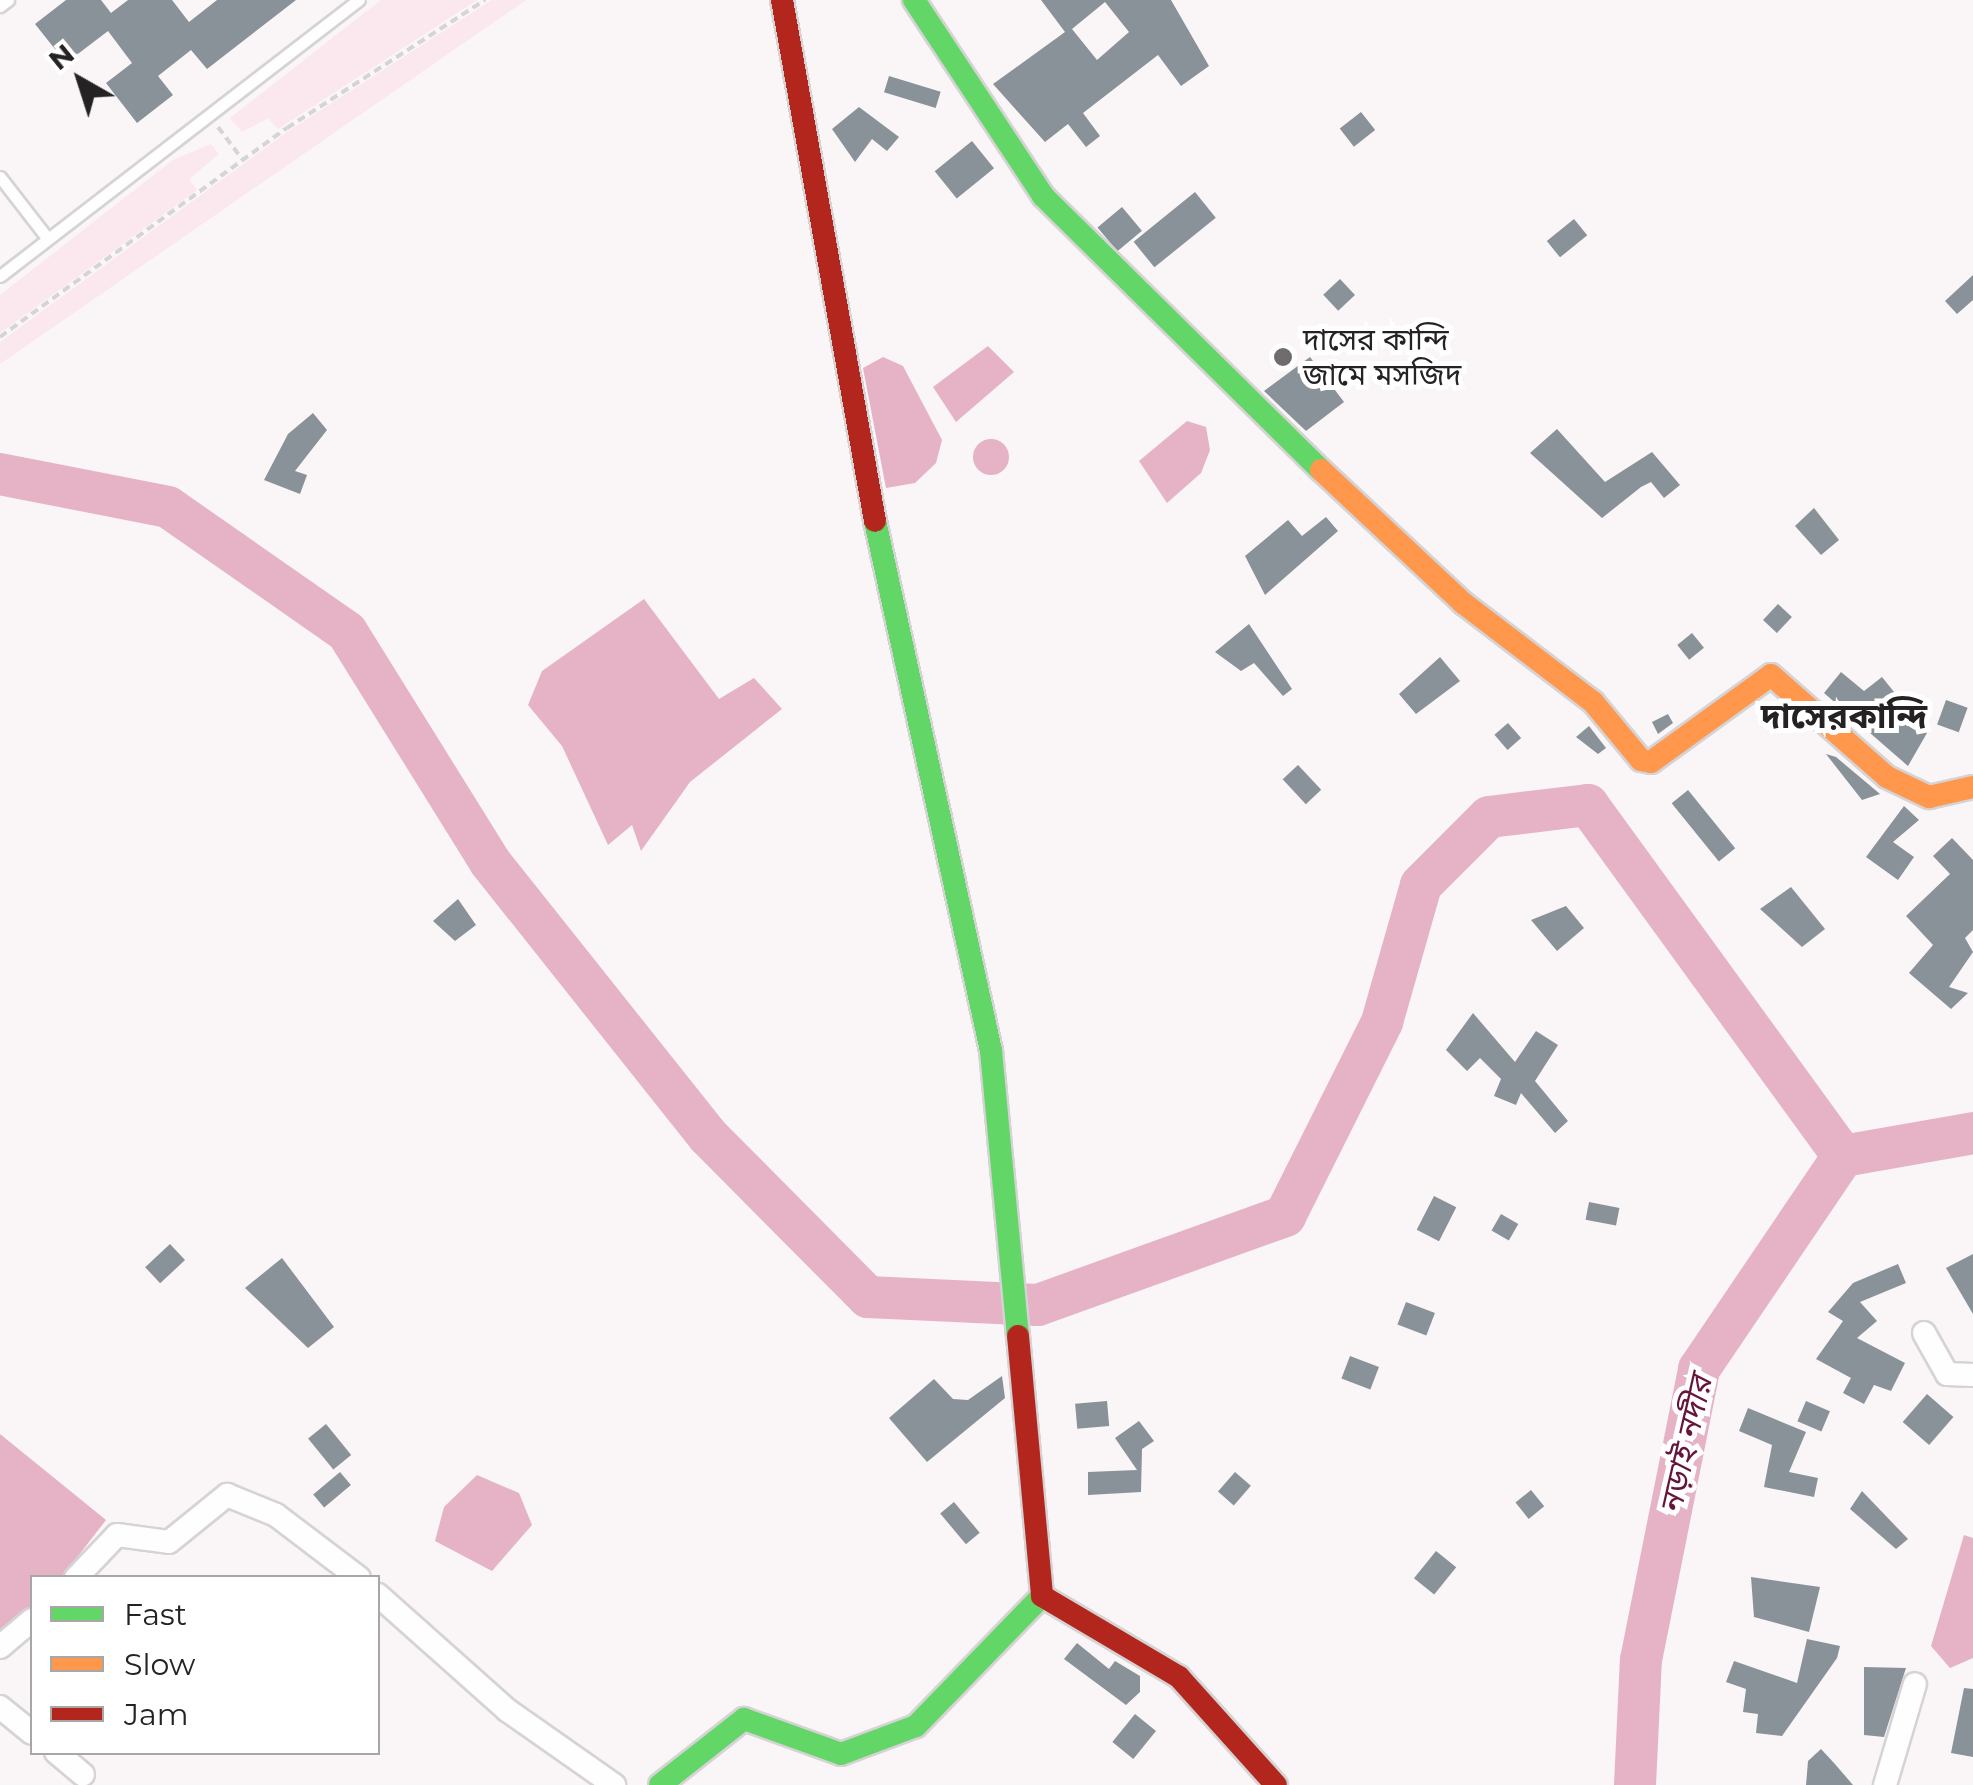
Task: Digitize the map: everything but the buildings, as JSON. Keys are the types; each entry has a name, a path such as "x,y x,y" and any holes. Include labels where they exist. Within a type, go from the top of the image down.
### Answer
{"street":[{"path":"660,1785 744,1719 841,1754 872,1748 916,1726 1044,1585 991,1051 862,461 782,0"},
{"path":"914,0 1044,196 1140,301 1463,603 1593,702 1642,760 1651,762 1772,675 1887,776 1929,797 1973,787"},
{"path":"1924,1333 1947,1374 1973,1375"},
{"path":"79,1575 116,1535 170,1542 227,1495 276,1515 356,1575"},
{"path":"1044,1585 1180,1677 1276,1785"},
{"path":"380,1597 507,1710 614,1785"},
{"path":"0,1648 30,1622"},
{"path":"1885,1785 1915,1684"},
{"path":"0,1708 30,1731"},
{"path":"60,1755 83,1775"}],"lane":[{"path":"0,6 8,0"},
{"path":"0,276 355,1"},
{"path":"0,177 48,239"}],"path":[{"path":"0,337 242,160 485,0"},
{"path":"209,116 242,160"}],"shaded area":[{"path":"381,0 477,0 278,129 268,118 242,132 230,118"},
{"path":"492,0 526,0 0,364 0,342 290,130"},
{"path":"211,144 219,154 189,179 197,190 0,333 0,295 173,160"},
{"path":"988,346 1014,372 956,422 933,387"},
{"path":"883,357 903,366 942,440 936,463 915,483 886,488 863,368"},
{"path":"1187,421 1206,427 1210,450 1201,473 1167,503 1139,461"},
{"path":"991,439 1004,444 1009,457 1004,470 991,475 978,470 973,457 978,444"},
{"path":"644,599 719,699 754,678 782,709 690,782 641,851 632,825 608,845 562,746 528,705 542,671"},
{"path":"0,1434 106,1520 64,1575 30,1575 30,1616 0,1634"},
{"path":"477,1475 519,1493 532,1525 492,1571 435,1541 444,1507"},
{"path":"1964,1535 1973,1538 1973,1658 1950,1668 1931,1646"}],"waterway":[{"path":"0,474 168,507 347,632 490,862 708,1136 868,1297 1038,1305 1285,1216 1382,1022 1421,885 1489,817 1588,805 1843,1156"},
{"name":"নড়াই নদীর","path":"1635,1785 1641,1660 1699,1369 1843,1156 1973,1133"}],"traffic: fast":[{"path":"914,0 1043,196 1321,470"},
{"path":"875,521 991,1051 1018,1336"},
{"path":"660,1785 744,1719 841,1754 916,1726 1042,1596"}],"traffic: slow":[{"path":"1321,470 1463,603 1593,702 1641,760 1651,762 1771,675 1887,777 1929,797 1973,787"}],"traffic: jam":[{"path":"782,0 875,521"},
{"path":"1018,1336 1042,1596 1179,1677 1276,1785"}],"place":[{"name":"দাসের কান্দি জামে মসজিদ","path":"1283,357"}],"district":[{"name":"দাসেরকান্দি","path":"1844,716"}]}
